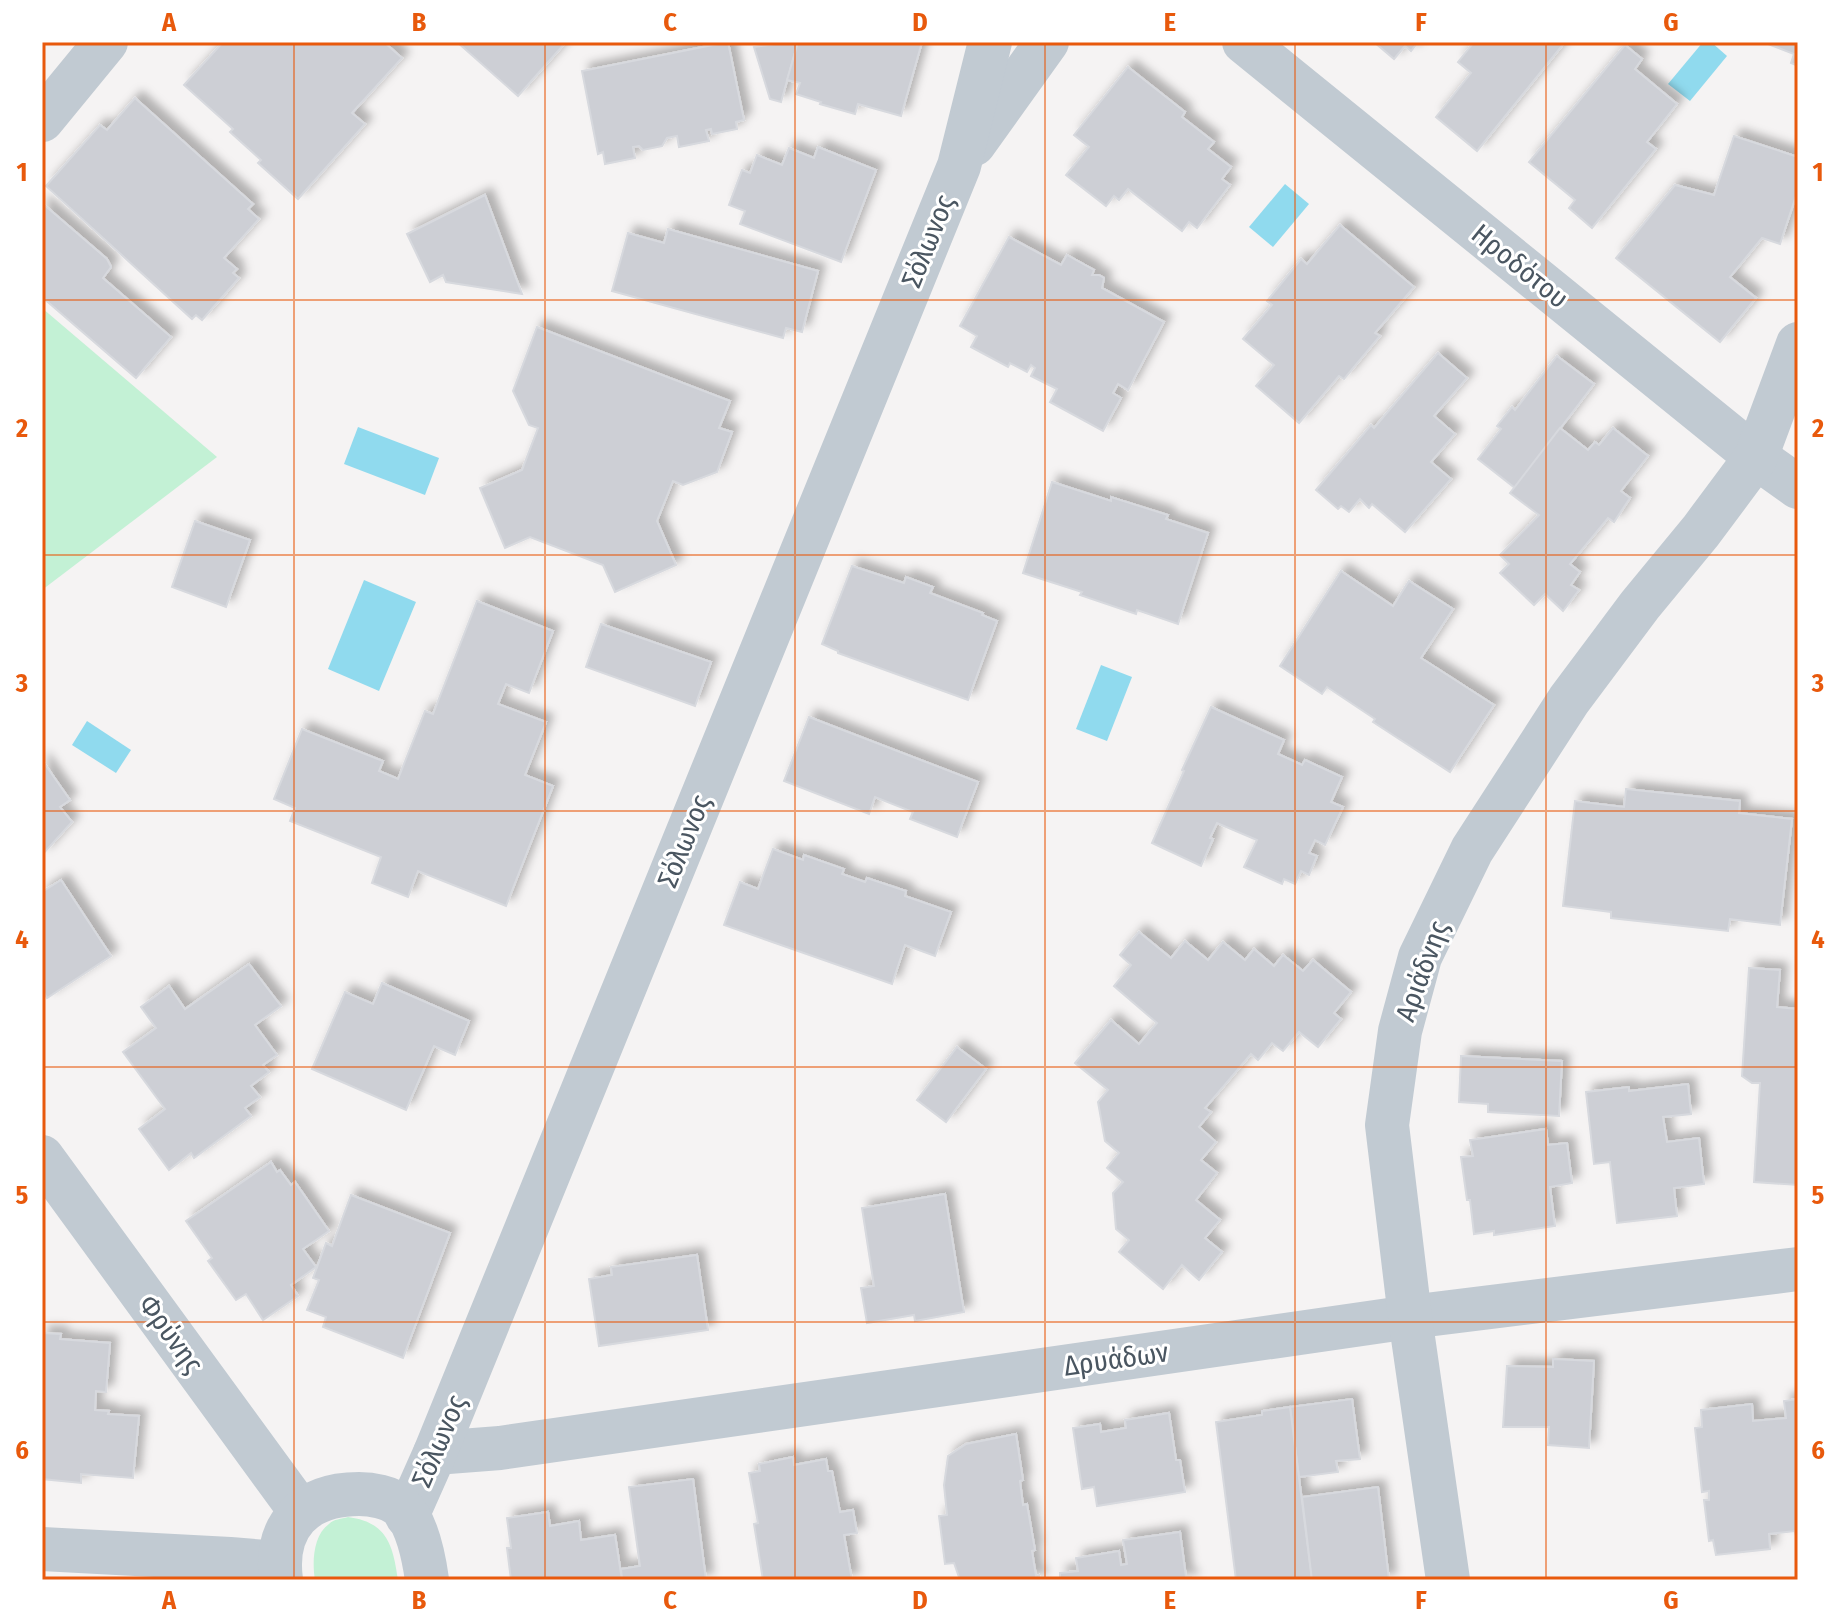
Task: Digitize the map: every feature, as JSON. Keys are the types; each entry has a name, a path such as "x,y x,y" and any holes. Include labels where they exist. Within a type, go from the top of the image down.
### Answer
{"street":[{"path":"42,120 106,42"},
{"name":"Σόλωνος","path":"407,1516 959,166 990,42"},
{"name":"Σόλωνος","path":"959,166 1047,42"},
{"name":"Ηροδότου","path":"1244,42 1756,457 1798,487"},
{"name":"Αριάδνης","path":"1448,1580 1410,1317 1387,1125 1400,1031 1420,957 1472,850 1569,700 1756,457 1798,344"},
{"name":"Φρύνης","path":"42,1157 301,1512"},
{"name":"Δρυάδων","path":"435,1453 516,1445 1410,1317 1798,1269"},
{"path":"42,1549 280,1572 282,1539 290,1523 301,1512 330,1498 364,1494 385,1498 400,1506 415,1528 425,1560 427,1580"}],"green space":[{"path":"42,308 217,457 42,590"},
{"path":"348,1517 372,1524 386,1537 394,1556 398,1580 315,1580 314,1558 320,1535 331,1522"}],"water":[{"path":"1703,42 1711,42 1727,56 1690,101 1668,84"},
{"path":"1285,184 1309,204 1273,247 1249,227"},
{"path":"358,427 439,458 425,495 344,464"},
{"path":"364,580 416,602 379,691 328,669"},
{"path":"1101,665 1132,677 1107,741 1076,729"},
{"path":"87,721 131,750 116,773 72,745"}],"building":[{"path":"223,42 384,42 402,58 352,113 365,124 298,199 258,163 261,160 230,132 233,129 184,85"},
{"path":"457,42 566,42 518,96"},
{"path":"728,42 744,120 736,122 737,129 712,134 711,129 706,130 709,141 679,147 677,136 667,138 662,146 643,150 639,146 633,147 635,158 605,164 603,152 598,154 582,71"},
{"path":"798,42 781,102 770,99 754,47"},
{"path":"798,42 922,42 901,116 858,104 855,114 796,94 800,83 787,80"},
{"path":"1374,42 1418,42 1411,51 1405,46 1394,59"},
{"path":"1474,42 1565,42 1477,151 1436,117 1471,73 1458,62"},
{"path":"1763,42 1798,42 1798,66 1791,63 1794,54"},
{"path":"1625,45 1642,59 1635,69 1677,104 1647,142 1656,149 1592,228 1569,208 1575,200 1529,162"},
{"path":"1128,67 1185,112 1182,117 1214,142 1208,149 1231,167 1222,179 1230,185 1197,228 1189,222 1182,231 1128,189 1119,200 1114,196 1106,206 1066,175 1089,147 1074,135"},
{"path":"135,98 253,204 248,209 259,219 224,258 237,269 233,273 239,278 202,320 196,315 192,319 46,186 100,125 107,130"},
{"path":"1734,136 1798,157 1798,190 1780,244 1762,238 1730,277 1756,298 1720,342 1616,258 1675,185 1714,195"},
{"path":"818,147 876,170 841,262 740,224 745,211 729,205 742,170 750,173 757,155 782,165 789,148 814,158"},
{"path":"485,195 522,294 446,282 443,275 430,282 407,234"},
{"path":"42,203 107,259 111,267 103,278 171,337 136,378 42,297"},
{"path":"1340,225 1414,287 1375,333 1380,336 1344,379 1339,376 1299,423 1256,386 1274,365 1243,339 1272,305 1267,301 1301,259 1307,264"},
{"path":"668,229 818,271 802,332 786,328 783,338 612,291 628,233 664,243"},
{"path":"1009,237 1061,265 1067,255 1094,270 1092,275 1104,278 1102,288 1164,322 1128,390 1118,384 1113,393 1121,398 1103,431 1050,402 1057,389 1031,376 1035,368 1031,365 1027,372 1010,363 1008,367 971,347 977,336 960,326"},
{"path":"537,327 730,401 719,428 732,432 717,472 683,485 673,481 657,521 676,565 615,592 603,565 530,537 505,548 480,488 522,470 538,428 529,425 513,391"},
{"path":"1438,353 1467,378 1434,416 1455,434 1431,462 1451,479 1405,532 1372,504 1369,508 1360,499 1349,512 1341,506 1338,509 1316,490"},
{"path":"1557,356 1594,384 1515,488 1478,459 1501,429 1497,426 1512,407 1515,410"},
{"path":"1560,428 1588,450 1595,442 1599,445 1613,428 1648,456 1621,491 1630,498 1614,522 1608,518 1570,564 1580,572 1571,585 1579,590 1563,611 1545,594 1534,605 1500,573 1509,564 1500,555 1539,515 1510,493"},
{"path":"1052,482 1168,515 1166,519 1208,533 1178,624 1137,610 1136,614 1023,573"},
{"path":"195,521 250,540 226,607 172,587"},
{"path":"852,566 904,583 906,577 933,587 930,593 997,621 968,700 838,653 822,644"},
{"path":"1341,571 1393,606 1409,581 1453,609 1421,658 1494,705 1450,772 1373,722 1375,719 1327,687 1322,694 1280,666"},
{"path":"477,601 553,631 529,693 506,684 498,704 546,722 525,775 553,786 506,906 418,871 408,897 372,883 381,857 290,821 295,808 274,799 302,729 383,761 379,771 398,779 425,711 433,714"},
{"path":"601,624 711,662 695,706 586,667"},
{"path":"1211,707 1284,740 1278,754 1302,765 1305,760 1342,777 1331,802 1343,807 1325,845 1315,840 1309,853 1317,856 1309,875 1301,871 1295,884 1284,879 1282,884 1244,867 1257,840 1217,823 1201,866 1152,843"},
{"path":"809,717 978,782 957,837 910,819 913,812 875,797 869,814 784,781"},
{"path":"42,760 70,800 60,807 72,822 42,855"},
{"path":"1626,789 1740,801 1739,813 1792,819 1780,925 1730,919 1728,931 1611,918 1611,912 1563,906 1575,801 1624,807"},
{"path":"773,849 803,860 804,855 844,869 842,874 865,882 867,878 906,891 905,896 951,912 935,956 905,945 892,984 724,925 740,882 758,889"},
{"path":"61,880 111,956 47,998 42,989 42,892"},
{"path":"1139,932 1171,958 1185,941 1208,960 1223,942 1245,960 1254,949 1274,966 1283,955 1303,971 1313,960 1351,992 1334,1013 1341,1019 1318,1047 1299,1032 1283,1051 1272,1043 1258,1060 1251,1054 1205,1108 1211,1112 1199,1127 1216,1142 1201,1160 1217,1173 1196,1200 1220,1220 1205,1238 1222,1252 1199,1280 1182,1265 1163,1289 1119,1252 1129,1240 1116,1229 1113,1193 1123,1182 1107,1168 1119,1153 1105,1141 1098,1102 1108,1090 1075,1063 1111,1020 1139,1044 1157,1023 1114,986 1131,965 1120,955"},
{"path":"249,964 281,1006 255,1025 277,1055 263,1065 269,1072 251,1086 260,1097 245,1108 251,1116 194,1158 191,1153 169,1170 139,1129 165,1109 123,1052 156,1028 141,1007 169,986 185,1009"},
{"path":"1749,968 1780,970 1777,1007 1798,1009 1798,1185 1754,1182 1760,1083 1752,1083 1742,1076"},
{"path":"382,983 469,1021 455,1055 434,1046 406,1110 312,1069 345,992 373,1004"},
{"path":"957,1047 986,1069 946,1122 917,1100"},
{"path":"1461,1056 1562,1061 1559,1116 1488,1112 1488,1104 1459,1102"},
{"path":"1688,1084 1691,1114 1663,1117 1667,1142 1699,1138 1704,1184 1674,1188 1677,1216 1617,1223 1610,1162 1594,1164 1586,1092"},
{"path":"1546,1129 1548,1145 1567,1143 1572,1183 1550,1187 1555,1226 1494,1235 1494,1231 1474,1234 1461,1157 1473,1156 1470,1140"},
{"path":"271,1162 291,1185 295,1182 329,1231 303,1249 316,1267 291,1285 298,1296 263,1320 246,1294 236,1300 208,1261 212,1258 186,1221"},
{"path":"945,1194 964,1312 915,1321 914,1315 867,1323 861,1288 874,1286 862,1208"},
{"path":"351,1195 450,1233 403,1358 323,1327 326,1317 307,1310 319,1280 313,1278 326,1243 332,1246"},
{"path":"697,1255 708,1330 599,1346 589,1279 612,1275 611,1267"},
{"path":"42,1333 61,1334 60,1339 110,1343 106,1392 96,1391 95,1410 139,1416 133,1478 81,1474 81,1483 42,1479"},
{"path":"1553,1359 1594,1361 1589,1448 1548,1445 1549,1427 1503,1427 1507,1366 1553,1367"},
{"path":"1352,1399 1360,1459 1336,1461 1338,1472 1299,1477 1290,1407"},
{"path":"1798,1399 1798,1546 1795,1531 1769,1534 1770,1549 1716,1555 1713,1540 1709,1541 1704,1500 1709,1500 1709,1491 1702,1492 1695,1428 1702,1427 1701,1410 1752,1404 1753,1421 1786,1418 1784,1401"},
{"path":"1290,1407 1312,1580 1236,1580 1216,1422"},
{"path":"1169,1413 1176,1460 1180,1460 1185,1492 1097,1506 1094,1487 1082,1489 1073,1428 1100,1424 1101,1432 1126,1428 1125,1420"},
{"path":"1016,1434 1023,1480 1020,1481 1023,1505 1027,1504 1036,1576 1039,1575 1040,1580 960,1580 954,1563 945,1564 939,1516 947,1515 944,1485 948,1456 966,1444"},
{"path":"793,1457 794,1465 826,1459 828,1471 832,1471 840,1512 853,1510 857,1533 844,1535 852,1580 763,1580 754,1524 758,1523 749,1473 760,1471 759,1464"},
{"path":"693,1479 706,1580 622,1580 621,1569 640,1566 629,1487"},
{"path":"1378,1487 1389,1580 1312,1580 1302,1497"},
{"path":"548,1512 550,1526 579,1521 581,1540 615,1535 622,1580 511,1580 507,1518"},
{"path":"1180,1532 1186,1577 1191,1577 1191,1580 1060,1580 1060,1573 1078,1571 1076,1558 1119,1551 1121,1565 1127,1564 1123,1540"}]}
